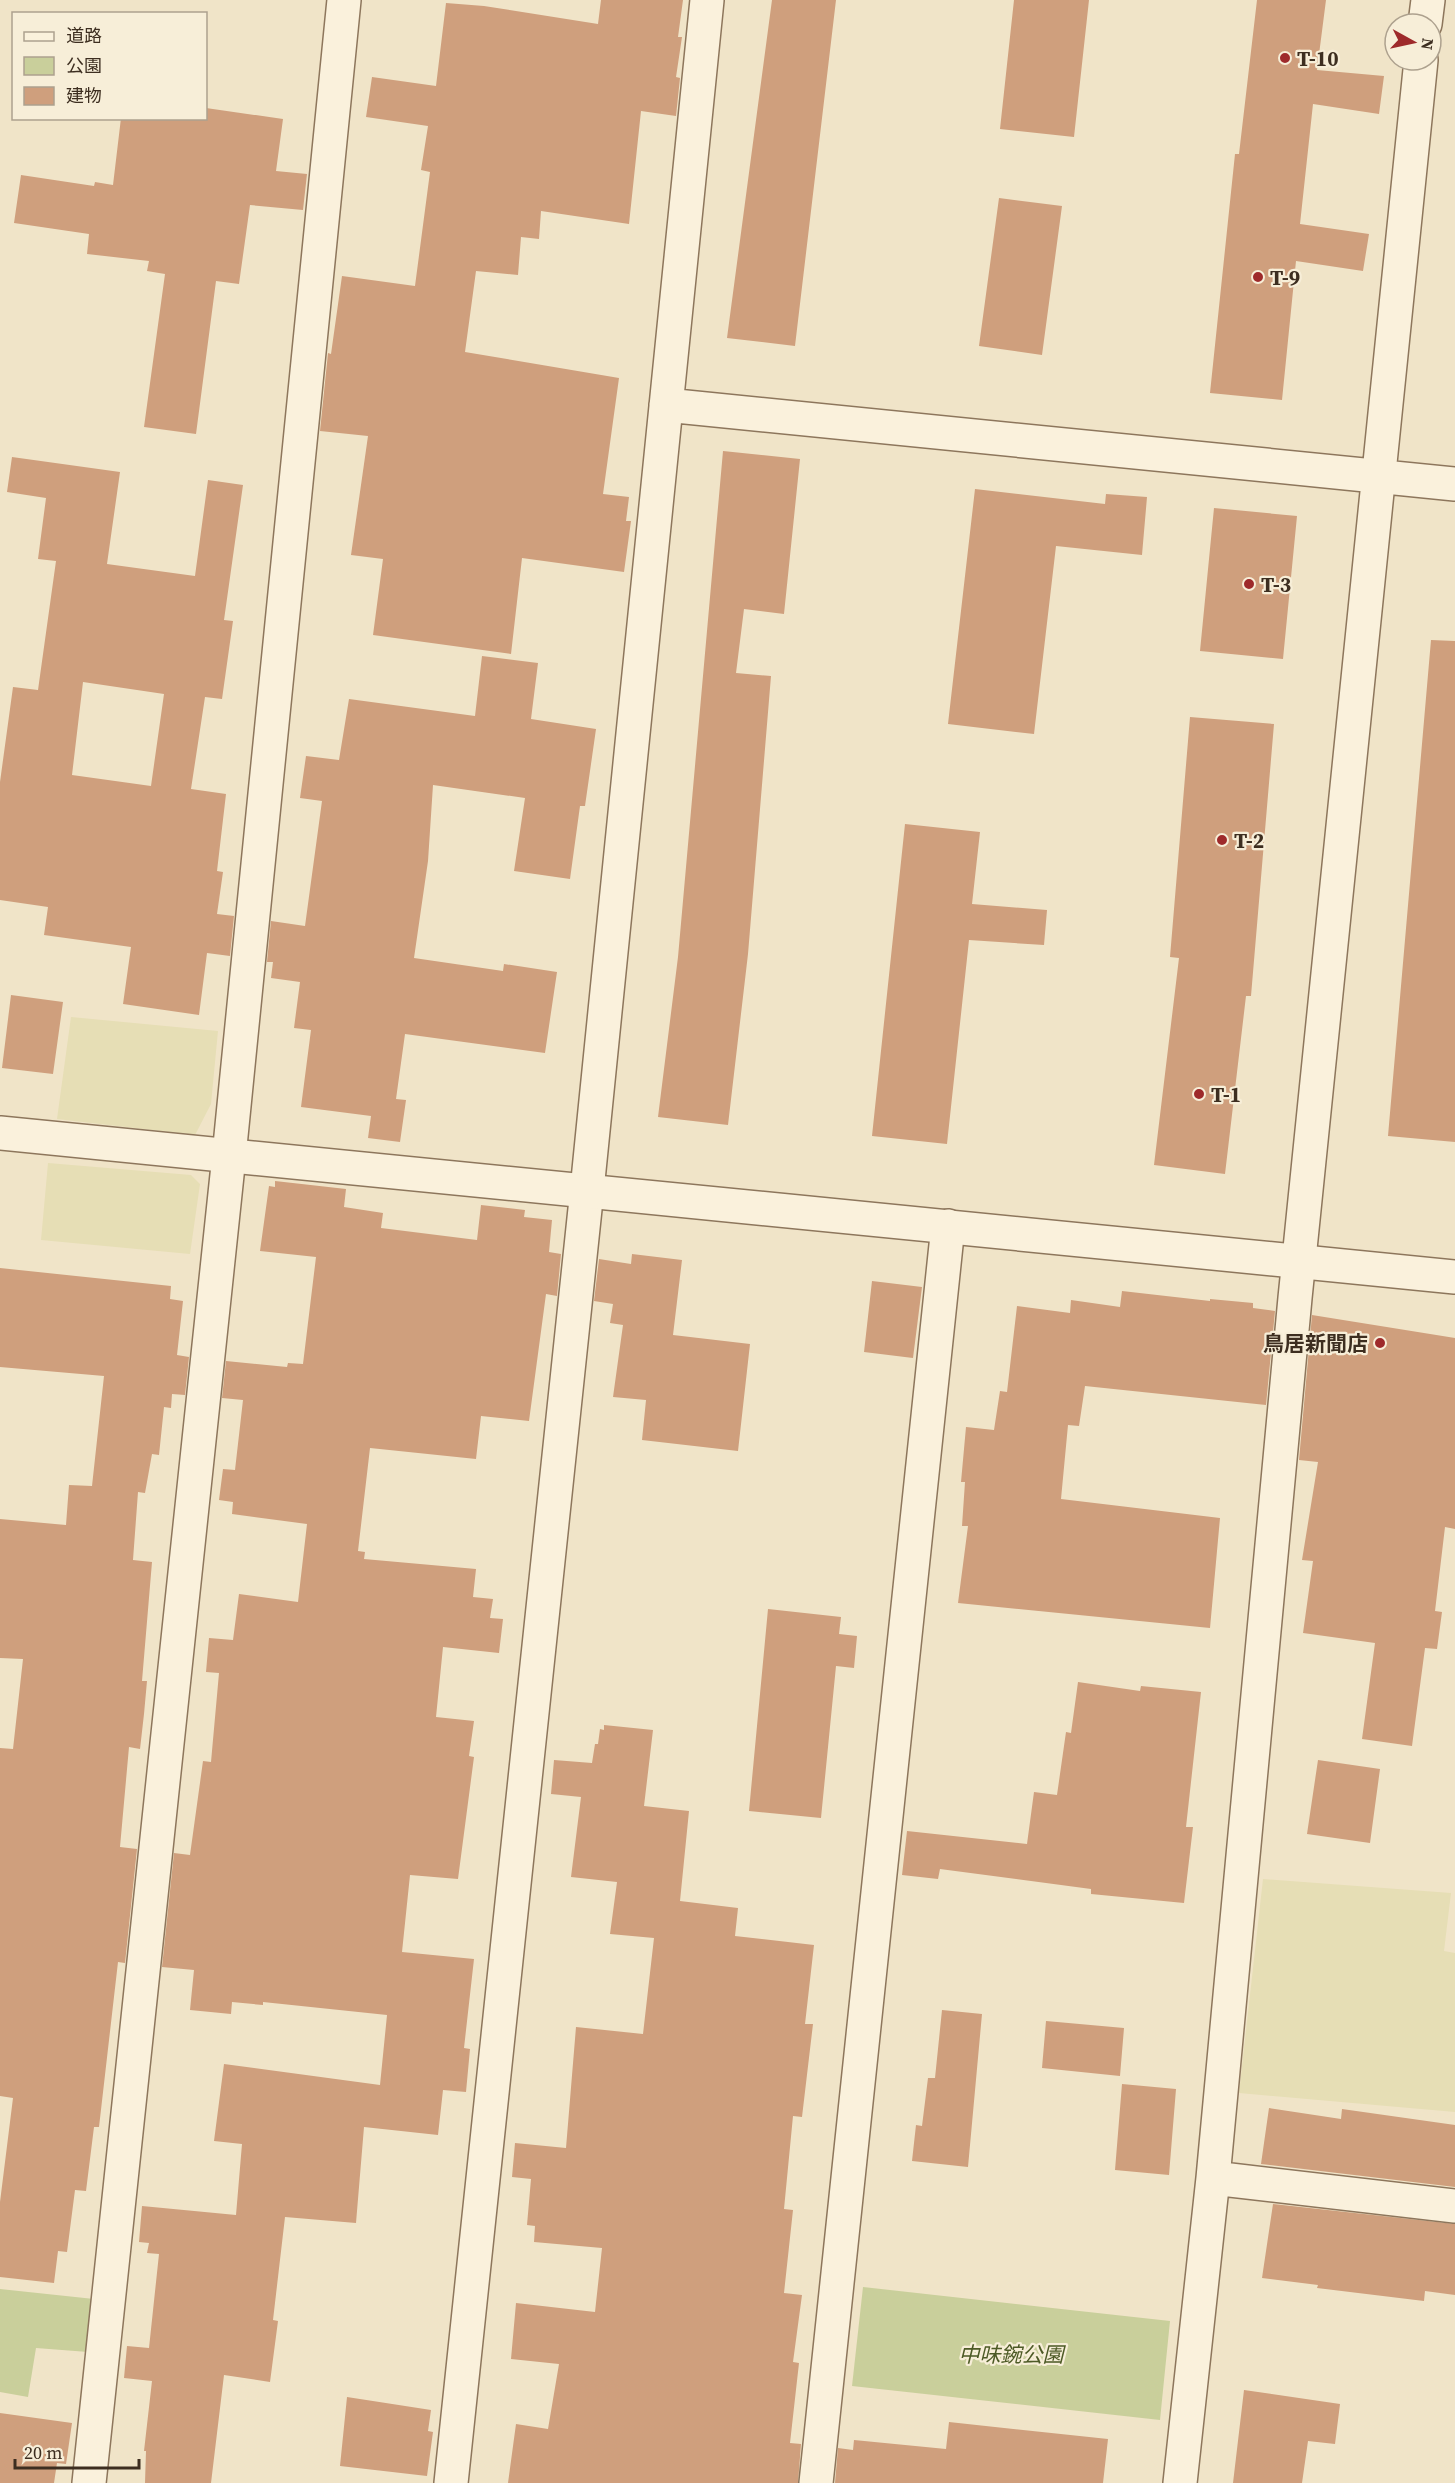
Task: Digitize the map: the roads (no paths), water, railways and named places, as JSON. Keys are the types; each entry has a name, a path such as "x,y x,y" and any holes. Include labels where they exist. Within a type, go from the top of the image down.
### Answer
{"street":[{"path":"89,2483 229,1156 344,0"},
{"path":"451,2483 587,1190 707,0"},
{"path":"1180,2483 1213,2178 1299,1263 1420,72"},
{"path":"666,405 1455,484"},
{"path":"0,1133 1455,1277"},
{"path":"816,2483 948,1226"},
{"path":"1213,2178 1455,2206"}],"place":[{"name":"T-10","path":"1285,58"},
{"name":"T-9","path":"1258,277"},
{"name":"T-3","path":"1249,584"},
{"name":"T-2","path":"1222,840"},
{"name":"T-1","path":"1199,1094"},
{"name":"鳥居新聞店","path":"1380,1343"}],"park label":[{"name":"中味鋺公園","path":"1011,2354"}]}
